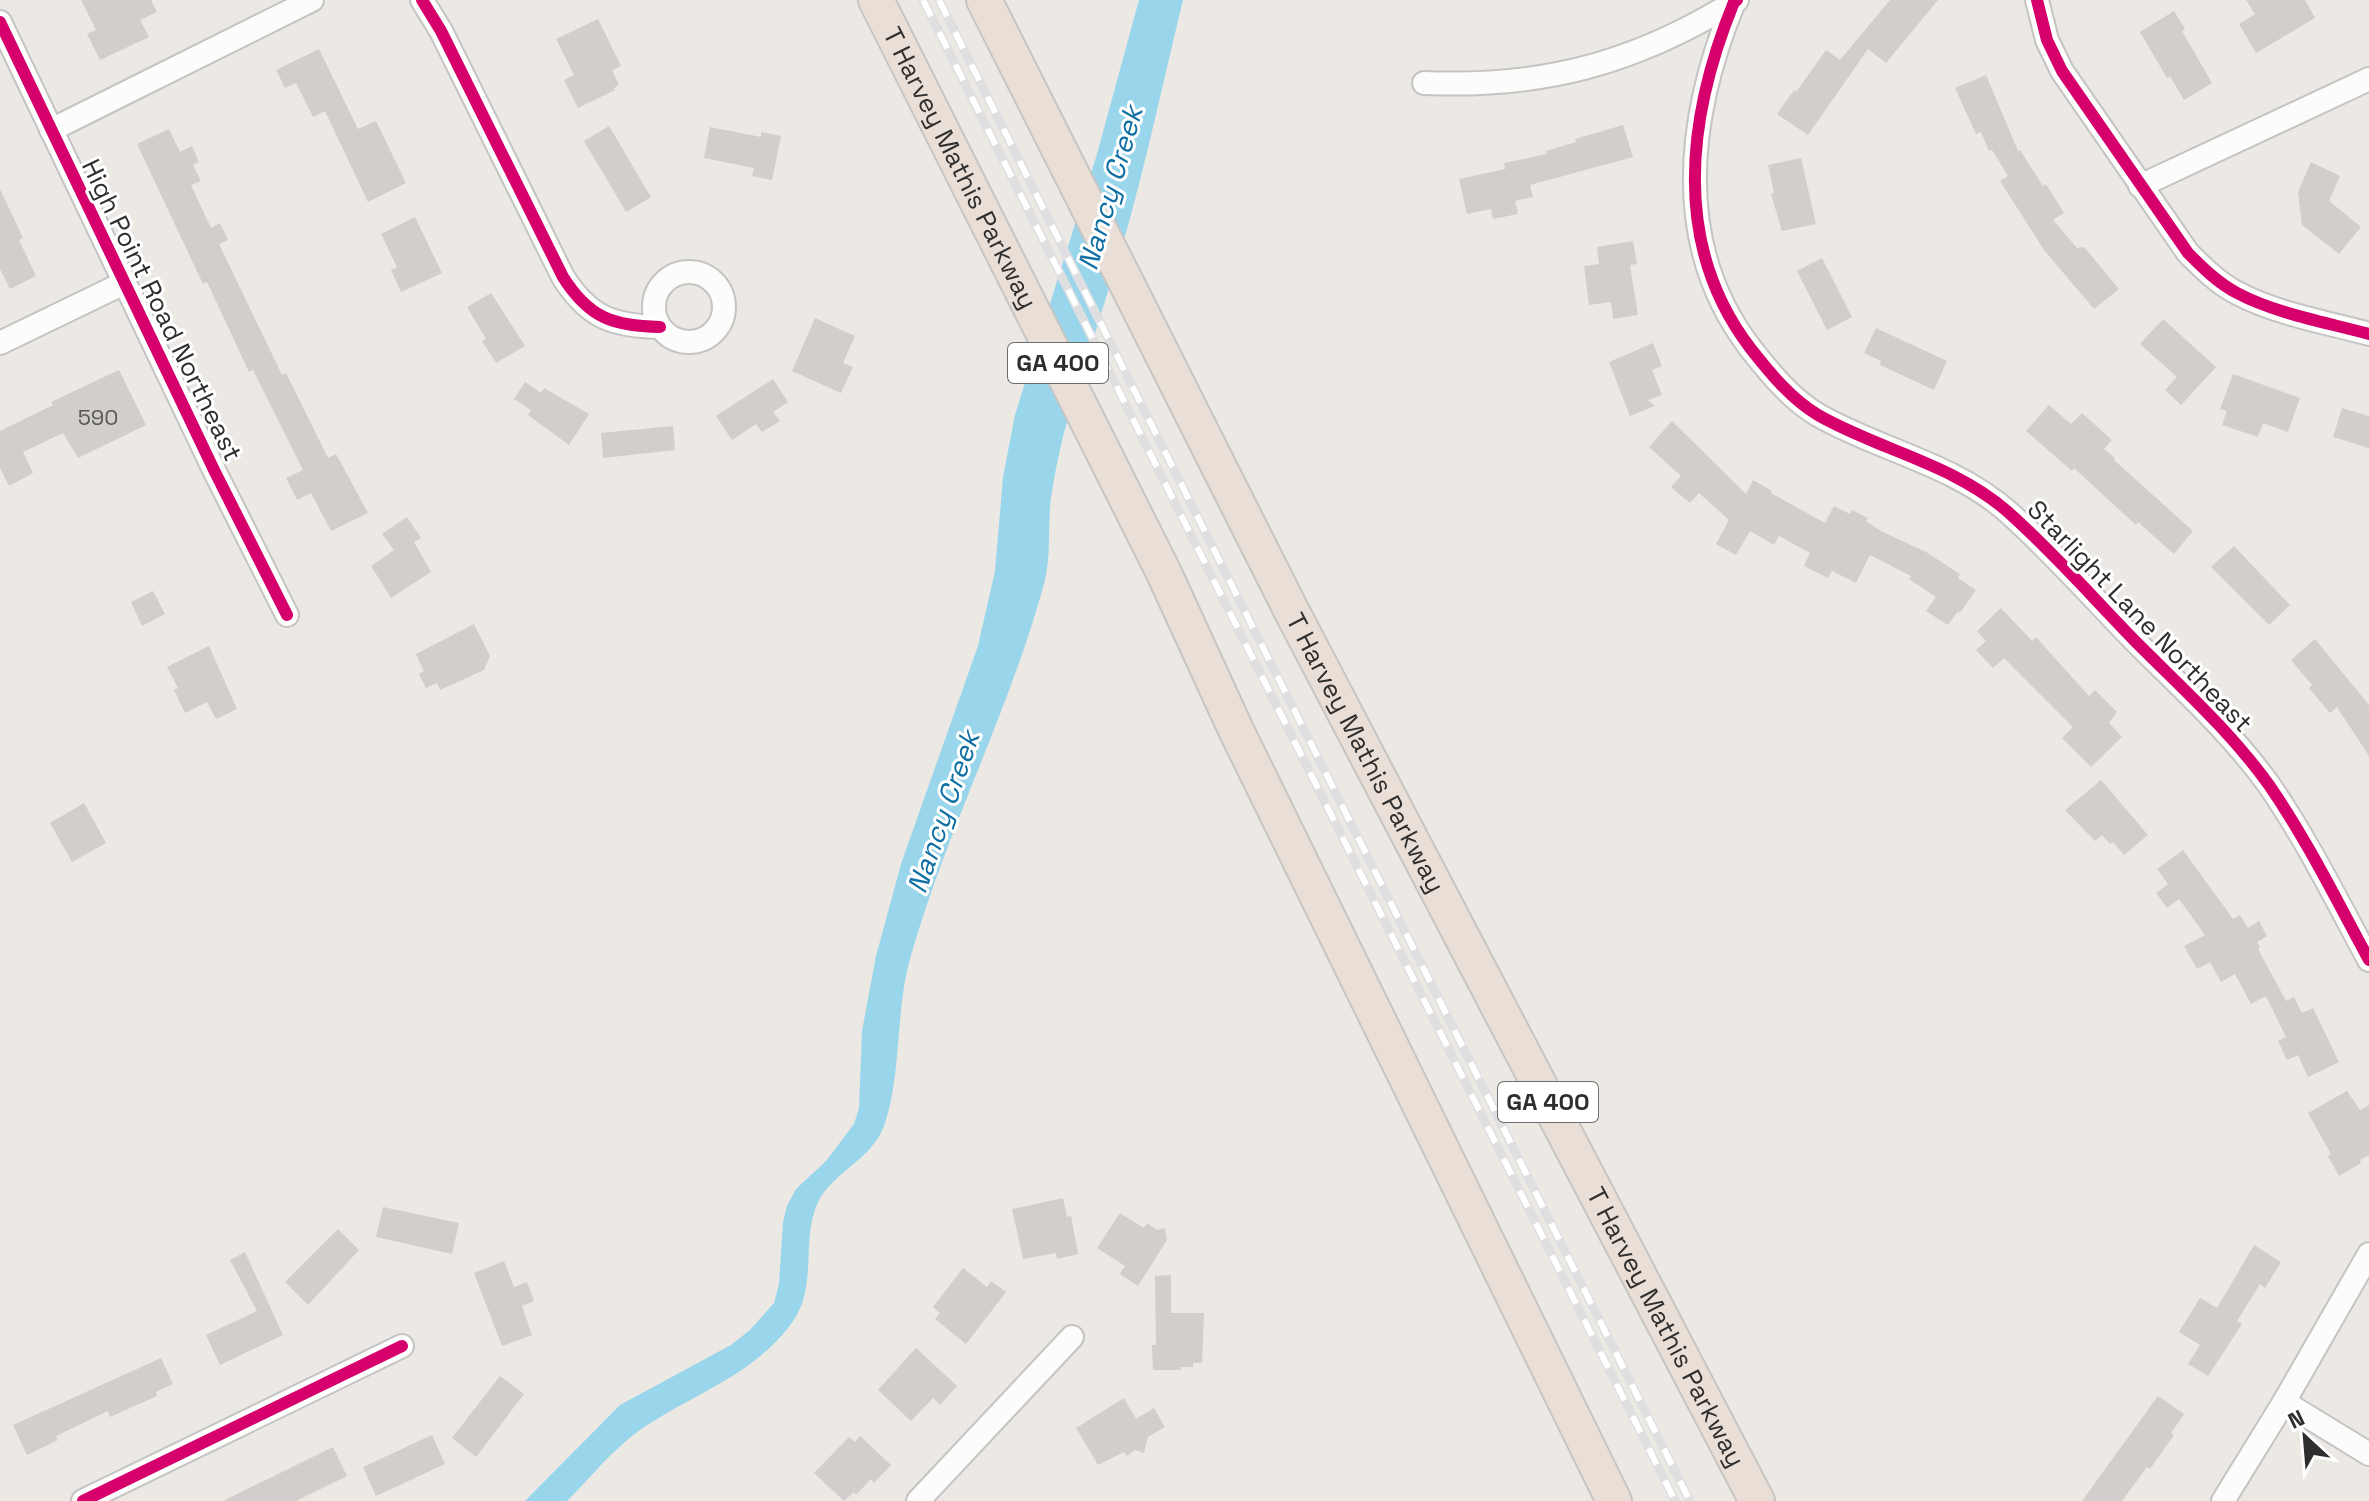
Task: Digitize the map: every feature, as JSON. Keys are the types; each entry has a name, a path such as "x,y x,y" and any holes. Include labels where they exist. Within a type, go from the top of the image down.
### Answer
{"highway":[{"name":"T Harvey Mathis Parkway","path":"876,0 1163,571 1236,730 1614,1501"},
{"name":"T Harvey Mathis Parkway","path":"991,13 1291,610 1757,1501"}],"street":[{"path":"51,130 312,0"},
{"path":"422,0 441,31 574,293 597,314 627,326 660,327"},
{"path":"2037,0 2047,40 2062,71 2188,253 2210,275 2236,292 2277,310 2369,334"},
{"path":"1424,83 1505,83 1586,69 1663,42 1736,1"},
{"name":"Starlight Lane Northeast","path":"1736,1 1718,41 1704,89 1697,131 1695,181 1702,251 1717,294 1735,329 1772,376 1814,412 1852,433 1951,474 2007,511 2232,740 2268,784 2298,831 2369,960"},
{"name":"High Point Road Northeast","path":"0,22 287,615"},
{"path":"2140,186 2369,79"},
{"path":"0,343 124,283"},
{"path":"2223,1501 2369,1254"},
{"path":"918,1501 1072,1337"},
{"path":"83,1501 402,1346"},
{"path":"2284,1402 2369,1454"}],"water":[{"name":"Nancy Creek","path":"1139,0 1183,0 1129,222 1062,441 1051,500 1044,584 1030,632 941,864 910,959 902,1001 894,1086 884,1126 871,1148 824,1192 818,1202 810,1233 804,1295 791,1324 776,1342 740,1371 640,1430 567,1501 525,1501 620,1405 731,1345 750,1330 774,1303 779,1284 787,1206 796,1189 826,1161 854,1124 859,1108 862,1031 876,956 901,864 978,646 995,571 1003,477 1015,415 1097,154"}],"building":[{"path":"81,0 151,0 157,12 140,20 149,37 100,60 87,34 96,30"},
{"path":"1890,0 1938,0 1886,63 1868,49 1808,135 1777,114 1826,50 1840,60"},
{"path":"2246,0 2305,0 2315,18 2256,53 2239,24 2255,14"},
{"path":"2174,11 2212,83 2184,100 2140,32"},
{"path":"598,19 621,66 612,70 619,85 615,90 578,108 564,80 574,75 556,39"},
{"path":"319,49 358,129 376,121 406,183 368,202 325,111 313,117 296,83 285,88 276,70"},
{"path":"1986,75 2018,151 2043,186 2046,184 2064,213 2053,220 2077,248 2084,247 2119,289 2094,309 2044,250 2000,181 2008,176 1992,150 1989,151 1981,132 1976,134 1955,88"},
{"path":"1623,125 1633,157 1530,185 1533,197 1515,201 1518,214 1493,219 1491,209 1467,214 1459,179 1505,169 1504,163 1547,154 1546,151 1576,142 1575,139"},
{"path":"609,126 651,197 626,212 584,141"},
{"path":"710,127 761,137 761,132 781,136 772,180 752,176 754,168 704,158"},
{"path":"169,129 180,152 192,146 199,162 193,165 201,181 191,185 211,228 220,223 228,240 219,244 282,375 286,373 328,458 336,454 368,513 331,531 311,493 297,500 286,478 303,470 253,370 249,372 207,282 203,284 137,144"},
{"path":"1801,158 1816,224 1782,231 1771,194 1774,193 1768,165"},
{"path":"2311,162 2340,176 2329,201 2361,227 2339,254 2302,225 2298,192"},
{"path":"0,189 23,238 19,240 36,276 10,289 0,269"},
{"path":"415,217 442,273 401,292 391,270 397,267 381,234"},
{"path":"1633,241 1637,264 1630,265 1638,315 1613,319 1611,302 1589,305 1584,266 1599,264 1597,247"},
{"path":"1822,258 1852,317 1827,330 1797,271"},
{"path":"491,293 525,346 496,363 467,307"},
{"path":"815,318 855,336 843,363 853,367 841,393 792,371"},
{"path":"2163,319 2216,367 2181,405 2165,390 2177,377 2140,344"},
{"path":"1876,328 1947,361 1934,390 1880,365 1881,361 1864,353"},
{"path":"1653,343 1662,366 1652,370 1662,395 1648,400 1655,406 1630,416 1609,362"},
{"path":"119,370 146,425 78,458 63,433 23,452 33,473 9,486 0,468 0,431 53,405 51,402"},
{"path":"2233,374 2300,398 2288,432 2263,423 2258,437 2222,425 2227,411 2220,409"},
{"path":"773,379 788,402 773,412 780,421 762,432 756,424 732,440 716,416"},
{"path":"525,382 541,393 544,388 589,414 569,445 528,415 531,410 514,399"},
{"path":"2049,405 2071,424 2082,413 2112,440 2104,449 2114,460 2193,531 2174,554 2026,431"},
{"path":"2342,408 2369,416 2369,448 2333,437"},
{"path":"1672,421 1746,494 1753,480 1825,523 1834,506 1850,514 1852,510 1868,518 1866,521 1881,531 1926,552 1960,574 1958,578 1976,590 1948,625 1926,611 1936,597 1909,579 1911,576 1870,555 1856,583 1832,571 1828,578 1804,566 1810,553 1779,536 1774,545 1750,531 1736,555 1716,544 1729,520 1699,493 1690,503 1671,487 1681,476 1649,447"},
{"path":"673,426 675,450 603,458 601,433"},
{"path":"407,517 421,538 414,542 431,572 391,598 371,566 394,550 382,534"},
{"path":"2234,546 2290,605 2269,625 2211,567"},
{"path":"153,591 165,614 142,626 131,602"},
{"path":"2001,608 2032,641 2036,637 2089,696 2095,690 2117,712 2109,723 2122,737 2091,767 2062,738 2073,727 2004,658 1993,668 1976,650 1986,641 1977,631"},
{"path":"474,624 490,656 484,670 440,690 437,683 426,688 419,674 424,671 416,654"},
{"path":"2315,639 2369,705 2369,756 2337,707 2330,713 2291,660"},
{"path":"209,646 237,709 216,719 207,702 185,713 174,690 178,688 167,667"},
{"path":"2101,780 2148,835 2124,855 2102,835 2095,841 2065,810"},
{"path":"84,803 106,843 72,862 50,823"},
{"path":"2183,850 2233,919 2240,915 2248,928 2259,921 2267,936 2257,942 2258,949 2286,1001 2294,997 2302,1013 2313,1008 2339,1062 2308,1077 2298,1055 2287,1060 2278,1041 2286,1037 2266,996 2251,1004 2235,974 2221,982 2210,962 2197,969 2184,946 2205,935 2179,899 2167,908 2156,893 2168,884 2157,869"},
{"path":"2347,1091 2360,1110 2369,1105 2369,1155 2339,1176 2328,1156 2331,1154 2308,1113"},
{"path":"1063,1198 1067,1217 1071,1216 1078,1254 1057,1259 1056,1253 1023,1259 1012,1209"},
{"path":"383,1207 459,1223 452,1254 376,1237"},
{"path":"1120,1213 1144,1228 1147,1223 1157,1230 1165,1228 1167,1240 1138,1286 1120,1274 1125,1266 1097,1248"},
{"path":"338,1229 359,1250 308,1305 285,1282"},
{"path":"2254,1245 2281,1262 2265,1288 2260,1284 2237,1321 2242,1324 2208,1376 2188,1364 2200,1345 2179,1332 2200,1298 2217,1308"},
{"path":"245,1252 283,1335 220,1365 206,1335 257,1311 230,1260"},
{"path":"504,1261 514,1287 527,1282 534,1301 522,1306 532,1335 502,1346 474,1273"},
{"path":"963,1268 987,1287 991,1281 1006,1292 966,1344 935,1319 940,1313 933,1307"},
{"path":"1171,1275 1171,1313 1204,1313 1202,1363 1181,1367 1181,1370 1153,1370 1152,1345 1156,1345 1155,1276"},
{"path":"916,1348 957,1386 940,1405 933,1398 911,1421 878,1390"},
{"path":"161,1358 173,1384 156,1392 157,1396 110,1417 108,1411 56,1436 58,1440 27,1455 13,1425"},
{"path":"500,1376 524,1394 476,1457 452,1438"},
{"path":"2158,1396 2184,1414 2171,1433 2174,1435 2150,1469 2147,1467 2122,1501 2082,1501"},
{"path":"1124,1398 1136,1419 1154,1408 1165,1427 1148,1437 1144,1453 1135,1450 1127,1456 1124,1452 1098,1465 1076,1428"},
{"path":"432,1435 445,1464 376,1496 363,1467"},
{"path":"860,1436 891,1465 874,1483 871,1479 856,1495 854,1492 844,1501 814,1473 849,1437 855,1442"},
{"path":"333,1447 347,1476 296,1501 223,1501"}],"railway":[{"path":"923,0 1675,1501"},
{"path":"939,0 1690,1501"}],"cycle path":[{"path":"422,0 441,31 563,277 573,291 593,311 616,322 660,327"},
{"path":"1737,0 1718,46 1706,90 1698,135 1695,180 1698,224 1708,267 1725,309 1751,349 1808,409 1841,427 1940,469 1987,495 2041,543 2206,711 2269,785 2296,827 2369,960"},
{"path":"2037,0 2047,40 2062,71 2188,253 2223,285 2252,300 2369,334"},
{"path":"0,22 215,472 287,615"},
{"path":"83,1501 402,1346"}]}
